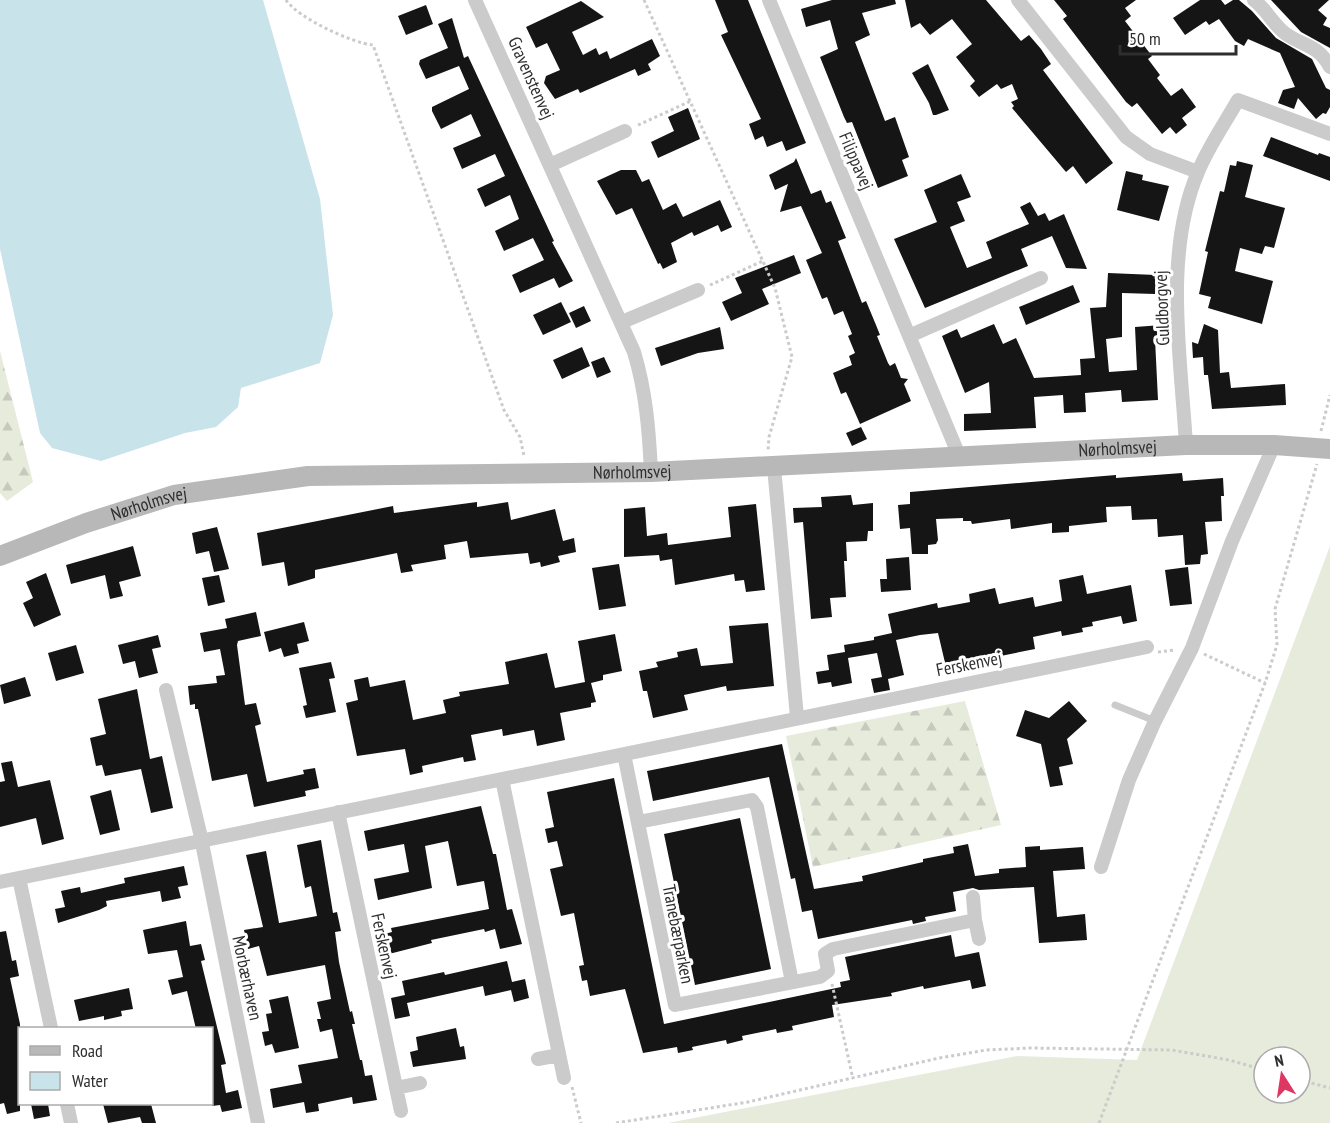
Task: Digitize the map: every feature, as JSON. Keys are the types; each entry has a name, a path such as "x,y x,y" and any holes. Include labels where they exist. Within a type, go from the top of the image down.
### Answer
{"street":[{"name":"Filippavej","path":"770,0 960,458"},
{"path":"1018,0 1126,137 1150,154 1198,172"},
{"path":"1254,0 1265,8 1285,33 1323,53 1330,67"},
{"name":"Gravenstenvej","path":"481,2 550,165 622,322 644,386 651,472"},
{"name":"Guldborgvej","path":"1186,445 1177,272 1182,225 1198,172 1238,100 1330,134"},
{"path":"550,165 625,131"},
{"path":"909,336 1041,278"},
{"path":"622,322 698,290"},
{"name":"Nørholmsvej","path":"0,556 86,523 174,495 308,476 651,472 1186,445 1274,445 1324,448"},
{"path":"1101,867 1129,780 1155,721 1192,648 1232,541 1274,445"},
{"path":"774,467 797,717"},
{"name":"Ferskenvej","path":"0,882 1147,647"},
{"path":"166,690 201,841"},
{"name":"Tranebærparken","path":"624,754 675,1005 820,977 828,970"},
{"path":"502,779 564,1078"},
{"path":"638,822 752,800 757,807 792,982"},
{"name":"Ferskenvej","path":"338,812 401,1110"},
{"name":"Morbærhaven","path":"201,841 258,1123"},
{"path":"19,878 51,1027"},
{"path":"973,897 979,939"},
{"path":"828,970 825,954 833,949 975,920"},
{"path":"538,1059 559,1055"},
{"path":"396,1088 420,1083"},
{"path":"66,1105 71,1123"}],"lane":[{"path":"1115,705 1155,721"}],"path":[{"path":"286,0 296,10 358,44 373,45 504,410 520,437 528,474"},
{"path":"644,0 775,288 792,357 769,437 768,452 774,467"},
{"path":"625,131 691,100"},
{"path":"698,290 763,261"},
{"path":"1099,1123 1129,1049 1180,901 1265,683 1277,645 1275,609 1324,448 1330,395"},
{"path":"1147,647 1154,653 1192,648 1265,683"},
{"path":"828,970 853,1079"},
{"path":"616,1123 748,1102 939,1058 986,1050 1172,1050 1252,1067"},
{"path":"564,1078 571,1079 581,1123"},
{"path":"1312,1083 1330,1088"}],"green space":[{"path":"0,351 33,482 7,501 0,493"},
{"path":"1330,546 1330,1123 668,1123 1017,1056 1137,1060"},
{"path":"965,701 1001,825 813,867 786,736"}],"water":[{"path":"0,0 263,0 320,199 333,315 320,363 241,388 238,407 216,427 185,433 101,461 52,448 40,433 0,249"}],"building":[{"path":"715,0 748,0 806,143 786,151 782,141 767,147 763,136 755,140 749,124 761,119 721,35 728,32"},
{"path":"832,0 895,0 896,4 862,13 870,35 855,42 885,121 895,117 909,157 902,160 908,176 878,188 852,122 847,123 844,117 820,57 838,49 830,20 806,27 801,9"},
{"path":"905,0 986,0 1021,41 1029,35 1041,49 1051,64 1043,70 1113,163 1086,184 1073,166 1066,172 1012,108 1014,106 1011,102 1018,99 1012,84 1001,89 997,84 979,97 970,86 975,81 956,57 972,44 952,19 930,35 920,23 911,28"},
{"path":"1054,0 1136,0 1125,8 1131,16 1125,21 1152,56 1148,59 1160,75 1157,78 1171,96 1182,88 1196,107 1182,118 1187,125 1176,134 1170,127 1162,134 1137,103 1132,107 1126,102 1063,19 1067,16"},
{"path":"1200,0 1221,0 1225,5 1233,0 1239,0 1276,38 1312,59 1326,88 1330,90 1330,107 1326,114 1323,113 1316,119 1298,98 1294,109 1278,103 1283,90 1295,87 1280,53 1248,39 1244,46 1235,41 1219,19 1209,25 1206,21 1185,35 1173,18"},
{"path":"1271,0 1329,0 1318,10 1327,18 1323,25 1330,28 1330,48 1301,32"},
{"path":"581,1 604,17 572,32 583,55 596,48 599,55 607,51 610,59 652,39 660,56 648,64 651,70 638,76 635,69 580,93 578,89 555,99 544,83 546,76 560,70 547,43 536,48 526,27"},
{"path":"426,5 433,24 406,35 398,16"},
{"path":"452,18 464,58 468,56 554,241 552,242 573,281 559,288 554,278 520,293 512,275 544,260 533,238 504,251 495,231 519,219 510,195 485,207 477,189 505,176 495,154 462,169 453,148 481,136 471,114 441,129 432,111 432,107 469,89 459,66 426,79 419,64 420,60 448,48 438,24"},
{"path":"928,64 949,110 936,115 933,115 912,73"},
{"path":"688,108 700,139 658,158 651,142 674,131 668,117"},
{"path":"1271,137 1318,155 1319,153 1330,157 1330,181 1263,156"},
{"path":"796,158 811,194 821,190 826,203 831,201 846,238 838,241 862,303 866,301 880,335 877,336 888,363 890,366 895,363 901,378 908,379 904,384 911,401 860,424 846,392 841,394 833,373 852,365 849,356 855,353 848,336 852,334 843,311 834,315 827,297 822,299 806,260 822,253 801,206 780,212 788,184 775,190 769,175 794,162"},
{"path":"1237,161 1253,165 1245,197 1285,208 1274,248 1265,246 1262,254 1240,248 1235,271 1273,281 1262,324 1208,308 1211,297 1199,294 1208,252 1205,251 1220,191 1224,192 1230,165 1236,166"},
{"path":"621,170 636,170 642,182 649,179 663,210 676,203 683,217 720,200 732,227 721,232 718,225 694,236 692,232 671,243 677,262 663,269 660,263 658,264 632,208 616,215 597,181"},
{"path":"1126,171 1143,175 1142,180 1169,186 1159,221 1117,210"},
{"path":"961,174 971,197 957,202 965,221 950,227 967,268 992,258 986,242 1029,224 1020,207 1030,202 1038,216 1045,213 1049,221 1064,214 1087,269 1066,268 1052,236 1021,249 1028,266 925,308 894,239 937,222 924,190"},
{"path":"794,255 801,273 762,289 769,304 731,321 722,302 742,293 735,278"},
{"path":"1108,273 1156,275 1155,294 1122,293 1122,337 1106,339 1109,372 1137,370 1135,327 1162,325 1163,339 1155,339 1158,400 1122,402 1121,390 1085,393 1086,412 1064,413 1063,395 1034,397 1036,428 964,431 964,414 991,413 989,382 965,393 942,336 957,329 961,338 994,324 1003,344 1016,338 1034,378 1081,375 1080,359 1095,358 1090,308 1106,307"},
{"path":"1073,285 1080,302 1026,325 1019,307"},
{"path":"561,302 571,322 543,335 533,315"},
{"path":"584,306 591,321 576,328 569,313"},
{"path":"1204,324 1218,330 1220,373 1229,372 1231,388 1285,384 1286,405 1212,409 1208,375 1204,375 1203,357 1193,358 1192,342 1198,344"},
{"path":"720,327 724,349 698,353 661,366 655,348"},
{"path":"582,347 590,366 562,379 553,360"},
{"path":"604,357 611,372 597,378 591,362"},
{"path":"861,427 867,439 852,446 846,433"},
{"path":"1182,473 1183,481 1223,478 1222,521 1205,522 1208,554 1201,555 1200,564 1185,565 1183,535 1158,537 1157,519 1132,520 1131,506 1106,507 1107,522 1069,526 1069,532 1052,533 1052,523 1011,529 1010,519 972,524 971,521 963,521 963,518 936,519 938,540 936,544 928,545 928,554 912,554 910,528 900,529 898,505 910,504 910,492 1116,475 1116,478"},
{"path":"851,495 853,505 873,503 873,531 868,531 867,541 846,542 847,561 844,561 846,597 830,598 832,617 811,619 803,522 794,523 793,508 822,507 821,497"},
{"path":"477,502 477,507 508,502 511,520 555,509 563,541 574,538 576,552 558,556 560,562 541,567 540,562 530,564 528,553 470,558 467,541 444,545 446,559 411,565 413,571 401,573 397,553 315,570 315,578 288,586 284,562 262,566 257,533 393,506 394,513"},
{"path":"756,504 765,590 746,592 744,580 735,581 734,574 675,585 672,559 660,561 659,555 624,557 624,509 645,507 647,536 667,533 668,545 731,537 728,507"},
{"path":"217,527 229,569 214,572 209,551 196,554 192,533"},
{"path":"133,546 141,576 119,582 123,596 110,599 105,575 71,584 66,565"},
{"path":"909,557 911,590 881,592 880,579 887,579 886,559"},
{"path":"619,564 626,606 599,610 592,568"},
{"path":"1188,567 1192,604 1170,606 1165,570"},
{"path":"46,573 61,615 34,627 23,603 33,598 26,582"},
{"path":"219,575 225,602 208,606 202,578"},
{"path":"1083,575 1087,594 1131,585 1137,621 1123,624 1121,616 1092,622 1093,626 1082,628 1083,632 1062,636 1061,631 1033,637 1035,649 946,667 938,633 920,635 896,640 904,675 888,679 890,690 874,693 871,679 882,677 877,653 848,658 852,683 832,687 831,682 818,684 816,672 829,670 827,655 845,652 844,645 874,640 874,637 892,633 888,614 937,603 938,608 970,602 969,594 995,588 999,604 1033,597 1035,607 1062,601 1059,580"},
{"path":"256,612 261,636 238,641 237,645 245,705 256,703 261,724 255,726 267,782 304,774 303,770 315,768 319,788 305,791 306,796 254,807 247,774 212,781 198,709 195,709 195,704 190,705 188,686 217,683 216,676 225,675 220,649 204,652 200,633 227,628 225,619"},
{"path":"304,622 309,641 297,644 299,653 284,657 281,648 269,652 264,632"},
{"path":"768,623 774,686 727,691 726,686 684,695 688,710 653,718 647,691 643,691 639,671 658,667 656,662 678,657 677,652 697,648 701,666 733,663 729,626"},
{"path":"615,634 622,671 603,675 603,680 591,683 596,702 591,703 591,707 560,713 565,740 537,746 534,730 503,736 502,729 471,735 476,760 464,762 463,757 422,766 423,772 410,775 405,749 357,756 346,703 358,700 354,680 368,677 370,687 405,680 413,720 446,713 443,700 460,696 459,692 509,684 505,662 547,653 555,688 585,682 578,641"},
{"path":"158,635 161,647 152,649 158,673 139,678 135,661 123,664 118,645"},
{"path":"76,645 84,673 56,681 48,653"},
{"path":"331,662 335,678 329,679 336,712 306,718 303,706 307,705 299,668"},
{"path":"25,677 31,696 4,704 0,685"},
{"path":"137,689 150,759 162,756 173,808 151,813 141,769 105,776 102,765 96,766 90,738 106,734 98,699"},
{"path":"1069,701 1087,721 1067,739 1073,764 1059,767 1063,785 1050,787 1041,744 1016,736 1025,710 1049,718"},
{"path":"782,744 814,889 863,881 862,876 954,853 953,847 968,844 975,876 999,873 999,869 1026,867 1025,847 1040,846 1040,850 1083,847 1085,869 1053,871 1057,917 1085,914 1087,940 1039,943 1034,887 979,890 973,888 953,892 956,911 925,917 926,921 913,924 912,920 818,939 812,910 802,912 795,878 791,879 769,777 653,801 647,771"},
{"path":"12,761 18,787 50,780 64,839 42,845 36,818 0,827 0,782 5,781 1,763"},
{"path":"614,778 664,1024 841,987 840,982 850,980 845,957 951,935 955,957 979,952 986,986 972,989 970,980 924,989 923,986 891,993 892,996 832,1005 834,1017 792,1026 793,1030 777,1033 776,1029 742,1036 743,1040 727,1044 726,1040 692,1047 693,1050 678,1053 677,1047 643,1053 625,989 590,996 587,980 582,981 579,966 584,965 574,913 561,916 550,869 563,866 557,841 548,843 545,829 554,827 547,792"},
{"path":"111,790 120,830 100,835 90,796"},
{"path":"481,806 493,854 496,854 507,910 512,909 522,944 500,949 495,929 485,932 484,929 431,940 432,943 385,955 381,935 392,932 391,928 489,909 484,881 457,886 448,841 425,846 432,888 378,900 374,879 409,872 404,844 368,851 364,831"},
{"path":"740,818 771,969 695,985 664,834"},
{"path":"321,840 333,913 337,912 341,931 335,932 339,962 350,1012 352,1011 355,1024 352,1024 365,1076 372,1075 377,1100 353,1104 352,1097 318,1104 319,1111 306,1113 304,1102 273,1108 270,1089 302,1083 298,1065 338,1058 332,1029 320,1032 317,1019 321,1019 317,1002 331,999 325,965 267,976 259,946 248,949 244,930 263,927 246,855 266,851 279,923 317,916 311,886 305,888 297,845"},
{"path":"184,866 188,885 178,887 181,898 162,902 160,891 106,901 107,906 99,910 58,923 55,909 65,907 61,891 80,887 81,893 125,883 124,878"},
{"path":"186,921 190,946 201,944 205,960 201,961 226,1064 221,1065 226,1093 238,1090 242,1108 222,1112 220,1105 212,1106 213,1027 196,1027 187,991 172,995 168,980 183,977 177,950 148,954 143,930"},
{"path":"6,931 12,961 16,960 19,976 10,978 20,1024 18,1027 18,1105 20,1105 20,1111 7,1114 4,1103 0,1104 0,932"},
{"path":"507,961 512,982 525,979 529,998 514,1002 511,990 485,996 483,986 407,1003 410,1016 395,1019 391,998 405,995 402,981 444,972 445,975"},
{"path":"129,988 133,1009 121,1011 122,1016 104,1020 104,1016 79,1021 74,1000"},
{"path":"288,996 299,1048 275,1053 272,1044 265,1046 262,1032 269,1031 266,1014 272,1013 269,1000"},
{"path":"456,1028 460,1047 464,1046 466,1059 413,1067 410,1052 418,1050 416,1037"},
{"path":"31,1105 48,1105 50,1116 34,1119"},
{"path":"103,1105 151,1105 156,1123 142,1123 140,1117 108,1123"}]}
